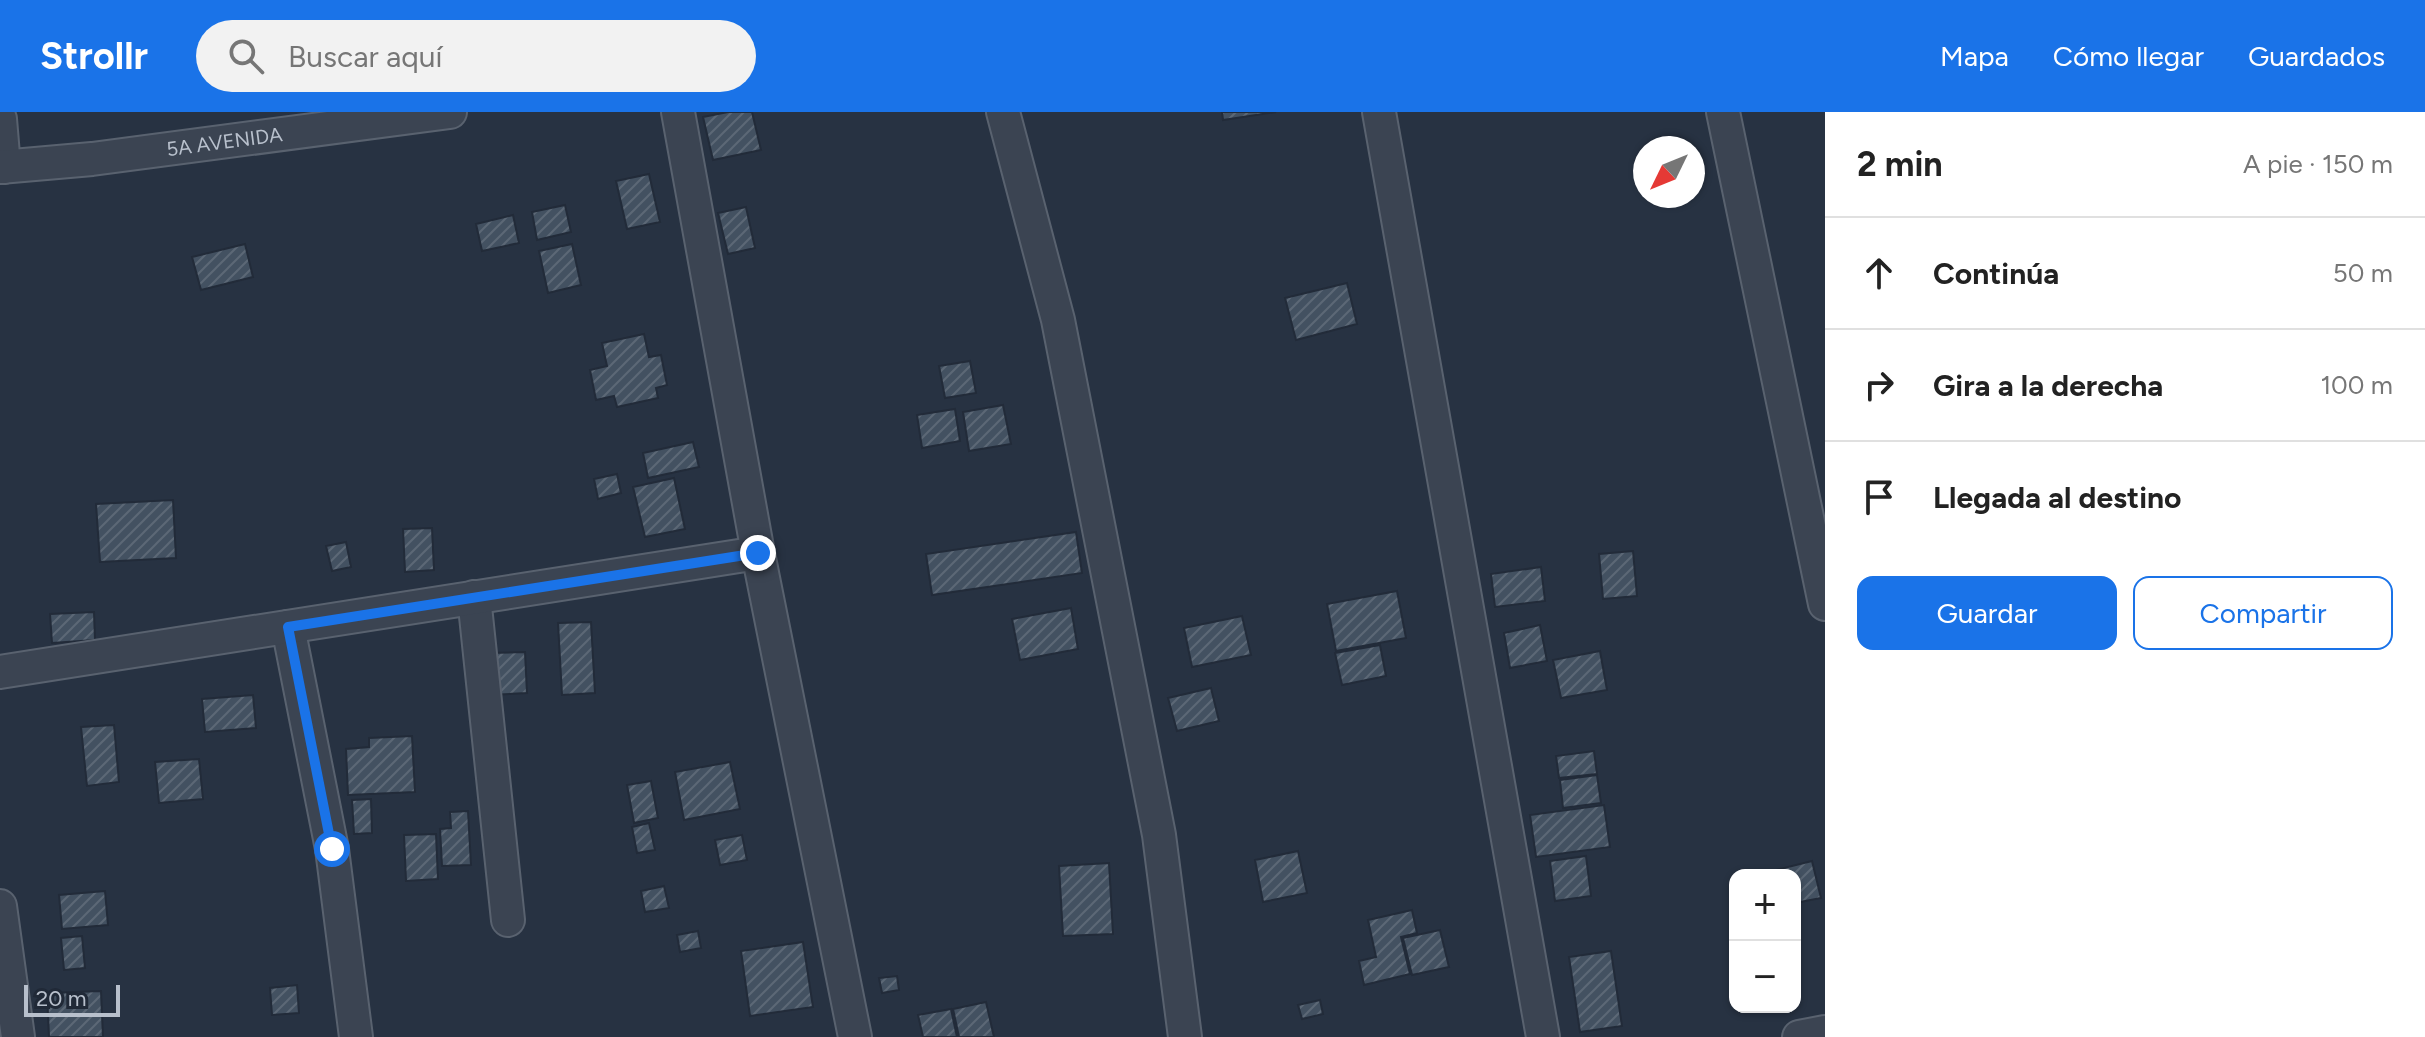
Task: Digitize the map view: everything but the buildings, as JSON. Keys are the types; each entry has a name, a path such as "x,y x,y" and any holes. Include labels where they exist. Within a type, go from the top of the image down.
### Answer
{"street":[{"name":"5A AVENIDA","path":"2,167 92,159 450,112"},
{"path":"678,112 758,553 855,1037"},
{"path":"1003,112 1065,351 1159,835 1185,1037"},
{"path":"1379,112 1543,1037"},
{"path":"1723,112 1812,479 1825,604"},
{"path":"0,119 2,167"},
{"path":"0,672 758,553"},
{"path":"474,597 508,920"},
{"path":"288,627 332,849 356,1037"},
{"path":"0,906 18,1037"},
{"path":"1799,1037 1825,1032"}],"route":[{"path":"332,849 288,627 758,553"}]}
